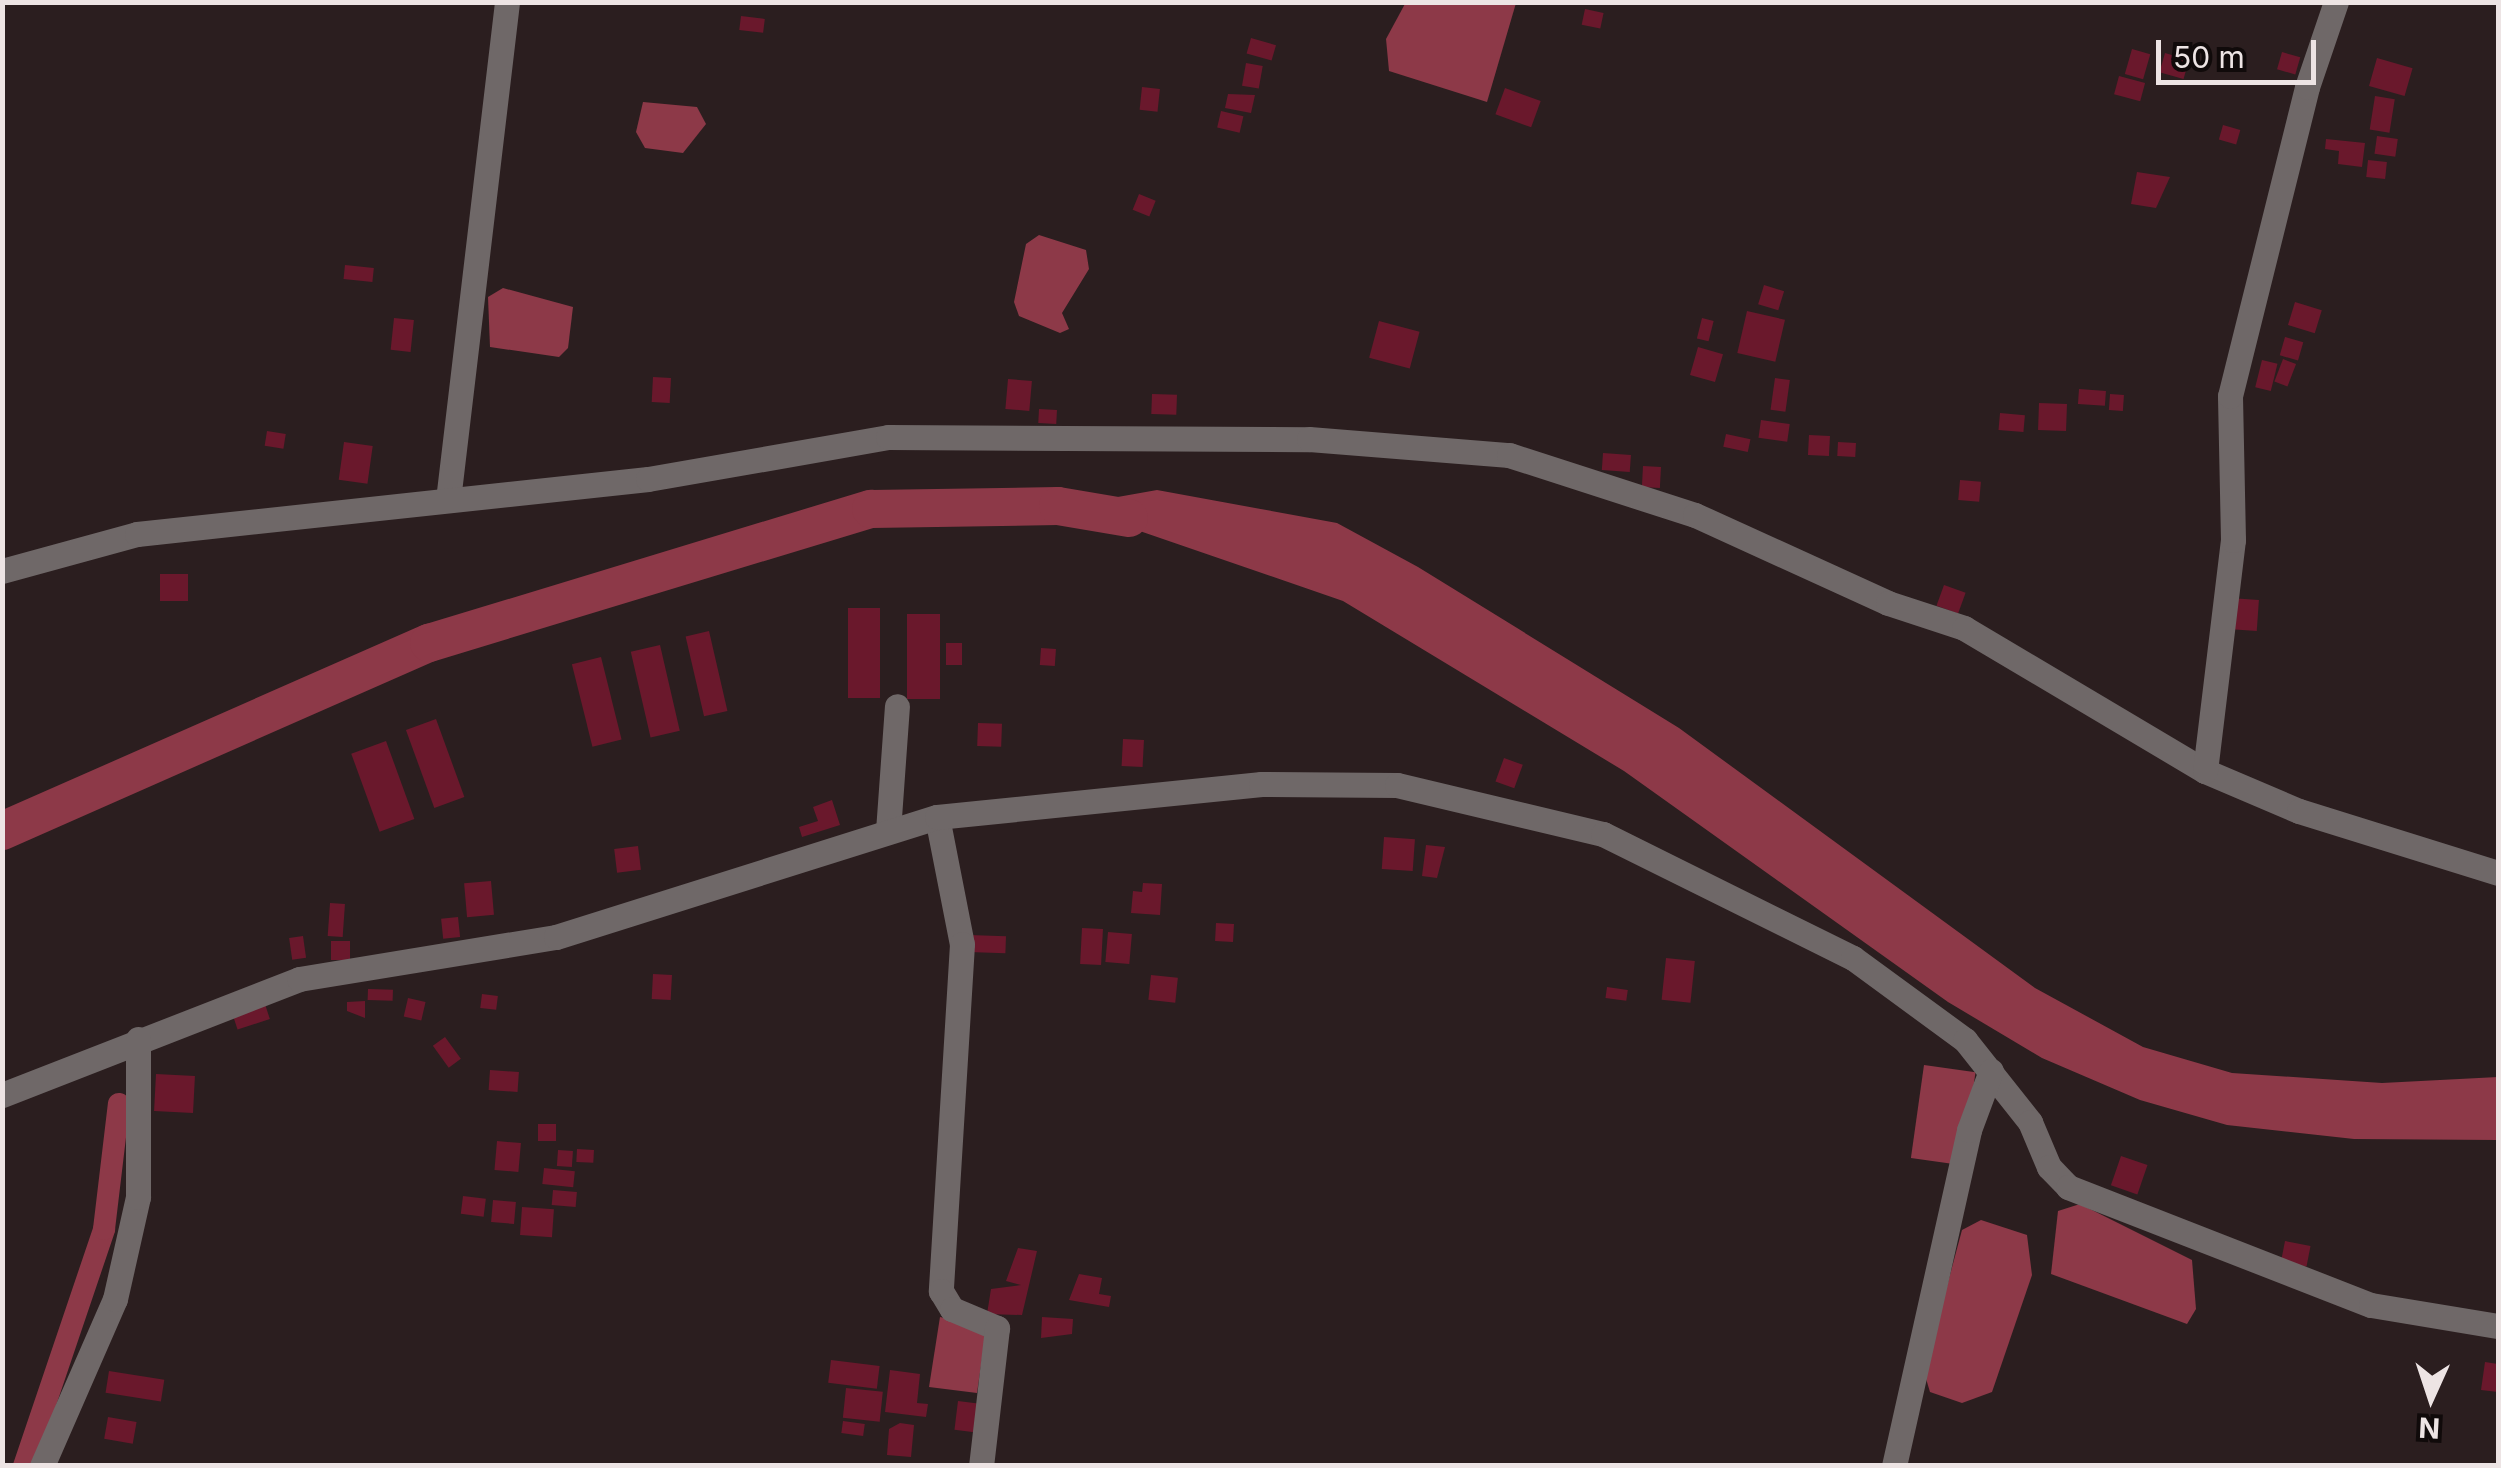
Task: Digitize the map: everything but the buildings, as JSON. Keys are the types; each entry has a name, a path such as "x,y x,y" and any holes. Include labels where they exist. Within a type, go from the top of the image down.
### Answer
{"street":[{"path":"448,500 507,2"},
{"path":"2205,771 2234,540 2230,396 2307,87 2336,2"},
{"path":"2,571 137,534 648,478 888,436 1309,439 1509,455 1695,515 1888,603 1964,628 2205,771 2299,811 2498,873"},
{"path":"888,832 897,706"},
{"path":"2,1095 298,979 556,937 937,817 1330,780 1521,809 1603,834 1853,958 1965,1040 1992,1071 2068,1186 2371,1305 2498,1326"},
{"path":"937,817 962,944 941,1291 952,1308 996,1328 980,1466"},
{"path":"42,1466 115,1299 138,1197 138,1040"},
{"path":"1894,1466 1969,1130 1992,1071"}],"shaded area":[{"path":"1406,2 1516,3 1487,102 1389,71 1386,39"},
{"path":"643,102 697,107 706,124 683,153 645,148 636,132"},
{"path":"1039,235 1086,250 1089,269 1062,313 1069,329 1060,333 1019,316 1014,302 1026,244"},
{"path":"503,288 573,307 568,348 559,357 490,347 488,297"},
{"path":"1157,490 1337,523 1418,567 1679,728 2035,988 2143,1047 2232,1073 2382,1083 2498,1077 2498,1140 2354,1139 2227,1125 2140,1100 2042,1058 1948,1002 1624,771 1343,601 1067,506"},
{"path":"1924,1065 1975,1072 1962,1165 1911,1158"},
{"path":"2080,1204 2192,1260 2196,1309 2187,1324 2051,1274 2058,1211"},
{"path":"1981,1220 2027,1235 2032,1275 1992,1392 1962,1403 1930,1392 1924,1372 1962,1230"},
{"path":"940,1317 979,1326 985,1338 977,1393 929,1387"}],"waterway":[{"path":"2,831 429,643 871,509 1058,506 1129,518"},
{"path":"24,1466 104,1229 119,1104"}]}
